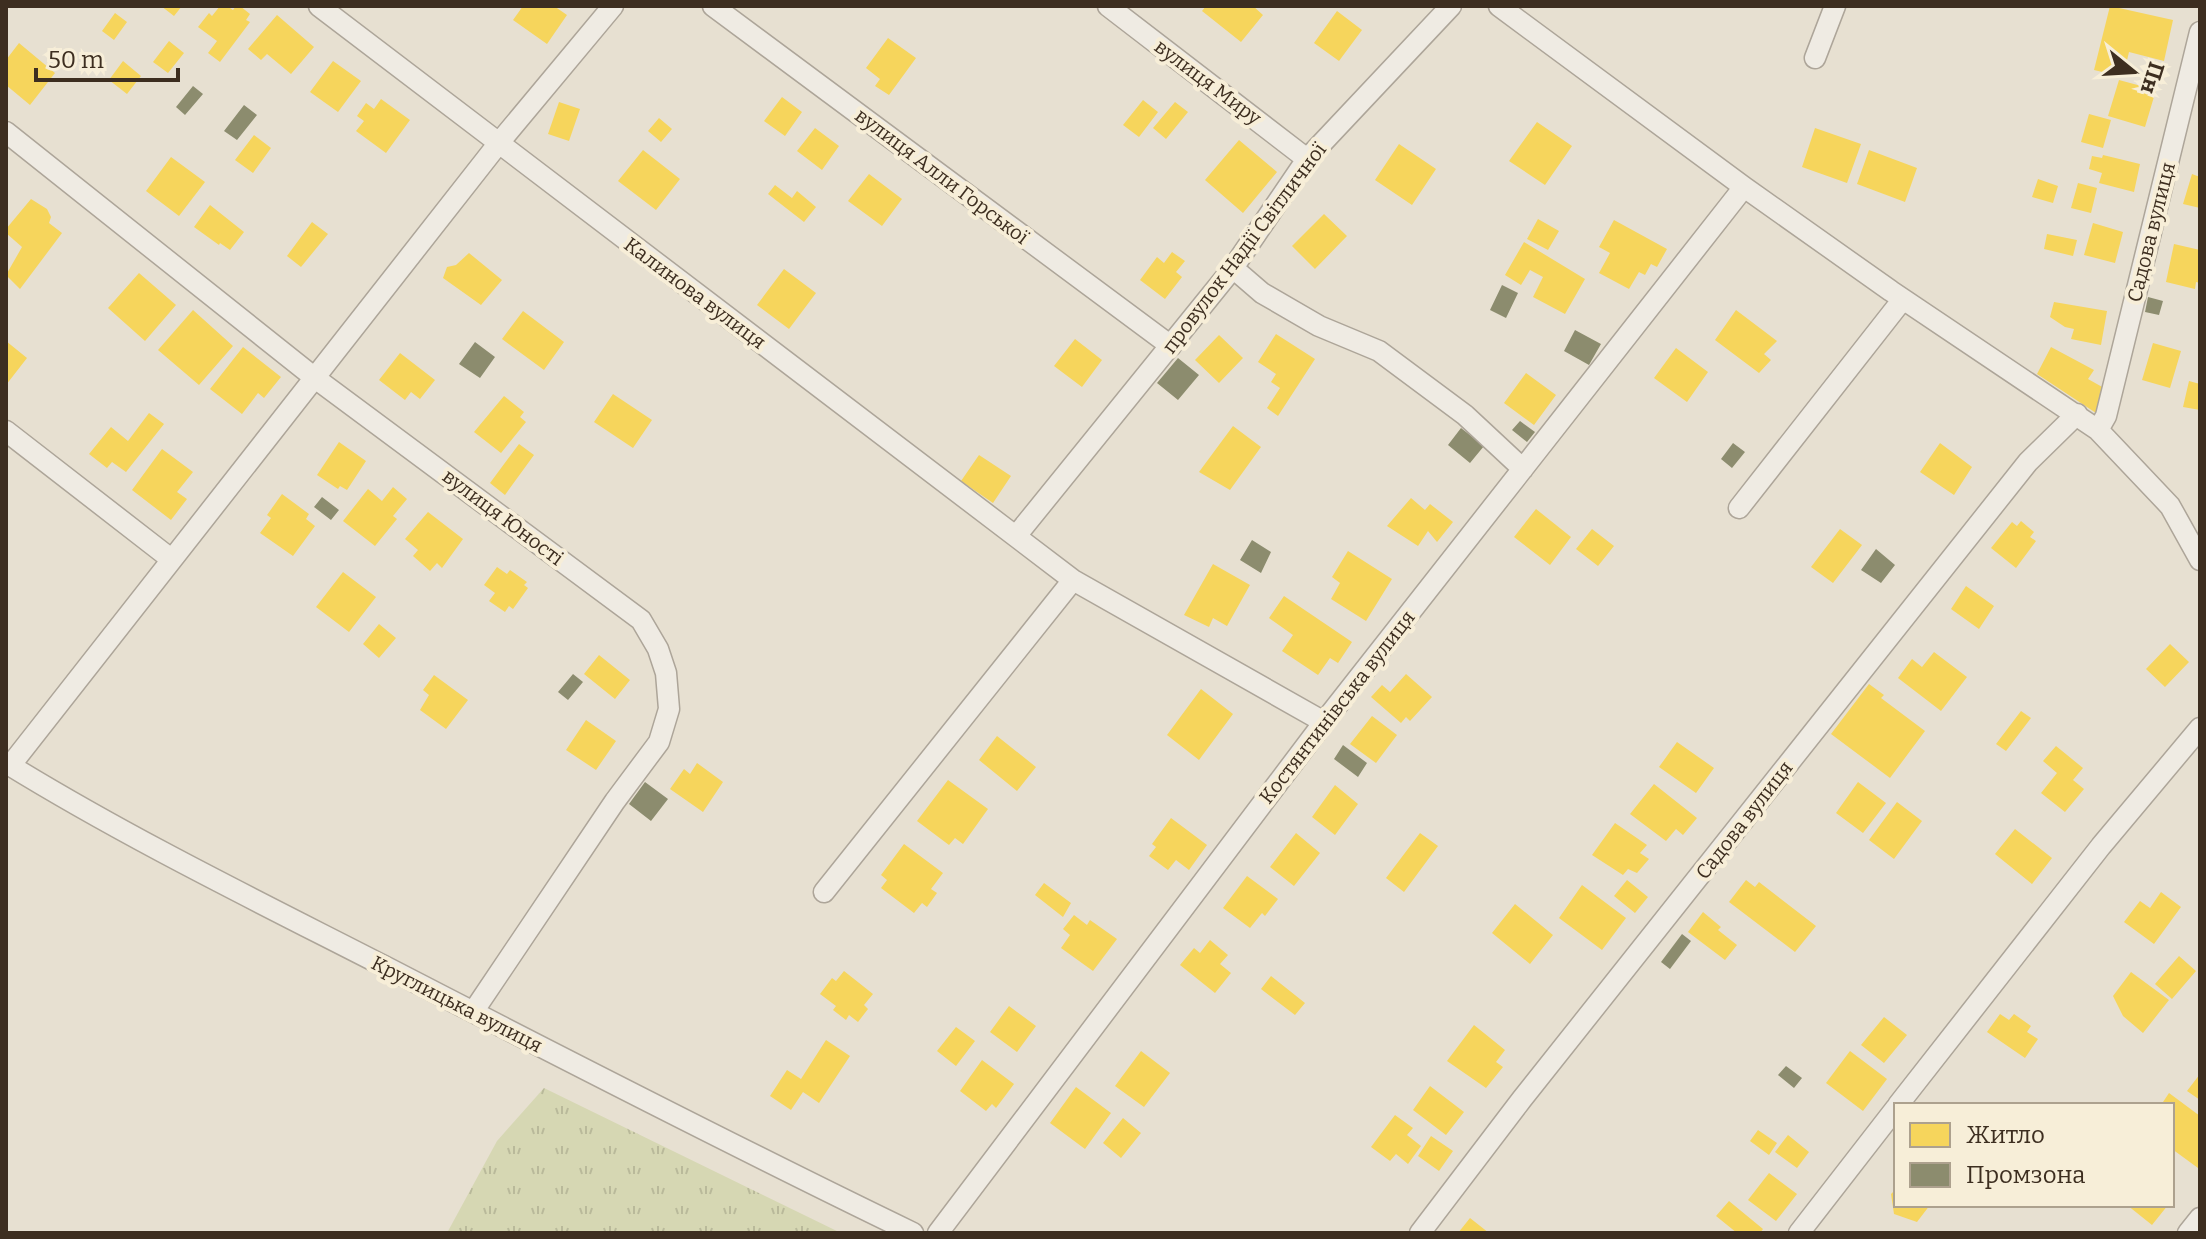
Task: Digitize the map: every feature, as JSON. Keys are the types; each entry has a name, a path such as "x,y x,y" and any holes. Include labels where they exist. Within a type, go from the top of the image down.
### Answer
{"street":[{"name":"Калинова вулиця","path":"319,6 1073,580 1324,722"},
{"path":"8,765 498,144 613,6"},
{"name":"вулиця Алли Горської","path":"713,6 1171,346"},
{"name":"вулиця Миру","path":"1108,6 1307,159"},
{"name":"провулок Надії Світличної","path":"1016,536 1233,268 1307,159 1451,6"},
{"path":"1499,6 1744,187 2098,430 2170,506 2200,560"},
{"path":"1815,58 1835,6"},
{"name":"Садова вулиця","path":"2098,430 2106,416 2200,32"},
{"name":"вулиця Юності","path":"6,132 315,378 641,620 658,649 666,673 669,709 659,742 615,801 473,1012"},
{"name":"Костянтинівська вулиця","path":"938,1233 1324,722 1744,187"},
{"path":"1233,268 1262,293 1319,326 1379,351 1465,415 1523,469"},
{"path":"1739,508 1903,299"},
{"name":"Садова вулиця","path":"1420,1233 1522,1099 2028,462 2077,414"},
{"path":"6,431 171,559"},
{"path":"824,892 1073,580"},
{"path":"1900,1103 2101,846 2200,728"},
{"name":"Круглицька вулиця","path":"8,765 172,857 732,1145 913,1233"},
{"path":"1799,1233 1894,1111"},
{"path":"2188,1233 2200,1218"}],"green space":[{"path":"544,1088 841,1233 447,1233 497,1141"}],"building: Житло":[{"path":"161,6 182,6 174,16"},
{"path":"220,6 233,10 240,6 250,14 246,20 250,22 220,62 208,53 217,41 198,27 209,13 212,16"},
{"path":"523,6 554,6 567,15 547,44 513,20"},
{"path":"1206,6 1253,6 1263,15 1241,42 1202,11"},
{"path":"2110,6 2173,20 2164,61 2129,52 2123,77 2094,70"},
{"path":"1337,11 1362,30 1339,61 1314,43"},
{"path":"115,13 127,22 114,40 102,31"},
{"path":"277,15 314,47 291,74 267,54 261,60 248,49"},
{"path":"888,38 916,58 889,95 875,86 880,79 866,68"},
{"path":"169,41 184,53 168,73 153,62"},
{"path":"19,43 55,73 30,105 6,85 6,60"},
{"path":"123,61 141,76 127,94 109,80"},
{"path":"333,61 361,81 338,112 310,92"},
{"path":"2119,80 2156,90 2145,127 2108,116"},
{"path":"782,97 802,112 785,136 764,121"},
{"path":"381,99 410,120 386,153 356,131 364,121 357,116 366,103 374,109"},
{"path":"1143,100 1158,112 1139,137 1123,125"},
{"path":"559,102 580,109 569,141 548,134"},
{"path":"1175,102 1188,112 1166,139 1153,128"},
{"path":"2089,114 2111,120 2103,148 2081,142"},
{"path":"659,118 672,129 661,142 648,131"},
{"path":"1537,122 1572,146 1545,185 1509,161"},
{"path":"815,128 839,146 822,170 797,151"},
{"path":"1815,128 1861,144 1847,183 1802,167"},
{"path":"254,135 271,148 253,173 235,160"},
{"path":"1239,140 1277,172 1243,213 1205,180"},
{"path":"1399,144 1436,169 1412,205 1375,180"},
{"path":"643,150 680,179 656,210 618,181"},
{"path":"1869,150 1917,168 1905,202 1857,184"},
{"path":"2103,155 2140,164 2134,192 2099,183 2102,173 2089,169 2092,156 2102,158"},
{"path":"171,157 205,182 179,216 146,191"},
{"path":"869,174 902,199 882,226 848,201"},
{"path":"2192,174 2200,177 2200,208 2183,204"},
{"path":"2038,179 2058,186 2053,203 2032,197"},
{"path":"2078,183 2097,188 2091,213 2071,208"},
{"path":"775,185 792,198 797,191 816,207 804,222 768,194"},
{"path":"31,199 47,209 51,217 49,223 62,233 20,289 6,275 22,247 6,233 6,229"},
{"path":"210,205 244,232 230,250 194,227"},
{"path":"1324,214 1347,236 1315,269 1292,246"},
{"path":"1538,219 1559,231 1548,250 1527,239"},
{"path":"1614,220 1667,249 1657,267 1651,264 1645,275 1639,272 1629,289 1599,273 1610,253 1599,247"},
{"path":"312,222 328,234 301,267 287,256"},
{"path":"2093,223 2123,232 2115,263 2084,255"},
{"path":"2047,234 2077,240 2073,256 2044,249"},
{"path":"1524,242 1585,279 1565,314 1533,297 1543,277 1530,270 1521,285 1505,275"},
{"path":"2174,244 2200,250 2200,283 2196,282 2195,289 2166,282"},
{"path":"1172,252 1185,261 1176,272 1182,277 1165,299 1140,280 1157,257 1164,263"},
{"path":"469,253 502,280 481,305 443,278 447,267 456,265"},
{"path":"784,269 816,293 789,329 757,305"},
{"path":"139,273 176,305 145,341 108,308"},
{"path":"2054,302 2107,311 2101,345 2071,339 2074,329 2050,317"},
{"path":"193,310 233,346 199,385 158,350"},
{"path":"1736,310 1777,341 1764,354 1771,360 1759,373 1715,340"},
{"path":"523,311 564,342 544,370 502,339"},
{"path":"1276,334 1315,359 1278,416 1267,408 1280,388 1271,382 1276,374 1258,362"},
{"path":"1219,335 1243,358 1219,383 1195,360"},
{"path":"1075,339 1102,360 1082,387 1054,366"},
{"path":"6,341 27,358 6,385"},
{"path":"2153,343 2181,351 2170,388 2142,380"},
{"path":"243,347 281,377 264,398 258,393 242,414 210,389"},
{"path":"2051,347 2094,370 2088,379 2104,388 2096,413 2037,374"},
{"path":"1676,348 1708,372 1687,402 1654,378"},
{"path":"400,353 435,380 420,399 411,392 405,400 379,380"},
{"path":"1526,373 1556,395 1534,425 1504,403"},
{"path":"2189,381 2200,384 2200,410 2183,407"},
{"path":"613,394 652,420 633,448 594,422"},
{"path":"504,396 524,412 520,417 526,422 501,453 474,432"},
{"path":"149,413 164,424 126,472 112,462 107,468 89,454 111,427 128,441"},
{"path":"1233,426 1261,447 1230,490 1199,472"},
{"path":"339,442 366,461 347,490 340,486 338,489 317,475"},
{"path":"1940,443 1972,467 1954,495 1920,472"},
{"path":"519,444 534,455 505,495 490,483"},
{"path":"162,449 193,472 177,492 187,499 171,520 132,490"},
{"path":"979,455 1011,476 993,503 961,481"},
{"path":"393,487 407,499 393,516 397,519 375,546 343,521 368,489 382,501"},
{"path":"282,494 309,514 306,519 315,526 293,556 260,533 271,518 267,515"},
{"path":"1411,498 1425,510 1430,504 1453,522 1437,542 1428,531 1418,546 1387,526"},
{"path":"1536,509 1571,537 1550,565 1514,537"},
{"path":"428,512 463,539 442,568 437,563 430,571 413,556 418,550 405,539"},
{"path":"2021,521 2034,532 2030,537 2036,541 2016,568 1991,548 2012,522 2017,526"},
{"path":"1592,529 1614,546 1598,566 1576,549"},
{"path":"1840,529 1862,545 1833,583 1811,567"},
{"path":"1348,551 1392,579 1366,621 1331,599 1340,583 1332,577"},
{"path":"1213,564 1250,585 1227,626 1213,618 1209,627 1184,615"},
{"path":"497,567 507,574 510,570 527,582 524,585 528,588 513,609 509,606 505,612 489,601 495,593 484,585"},
{"path":"343,572 376,597 349,632 316,607"},
{"path":"1966,586 1994,606 1979,629 1951,609"},
{"path":"1284,596 1352,642 1338,663 1330,658 1318,675 1282,651 1293,635 1269,618"},
{"path":"379,624 396,638 379,658 363,644"},
{"path":"2170,644 2189,662 2165,687 2146,669"},
{"path":"1934,652 1967,677 1941,711 1898,678 1912,659 1922,667"},
{"path":"599,655 630,680 615,699 584,674"},
{"path":"1406,674 1432,697 1410,721 1406,717 1401,723 1371,697 1382,685 1390,692"},
{"path":"434,675 468,700 446,729 420,710 429,695 423,690"},
{"path":"1869,684 1884,695 1881,698 1925,731 1890,778 1831,734"},
{"path":"1201,689 1233,714 1199,760 1167,735"},
{"path":"2021,711 2031,718 2006,751 1996,744"},
{"path":"1372,716 1397,735 1376,763 1350,744"},
{"path":"586,720 616,741 596,770 566,750"},
{"path":"997,736 1036,767 1017,791 979,760"},
{"path":"1677,742 1714,768 1696,793 1659,767"},
{"path":"2056,746 2083,768 2073,780 2084,789 2065,812 2041,793 2057,773 2043,761"},
{"path":"697,763 723,782 703,812 670,789 684,769 690,774"},
{"path":"948,780 988,809 963,844 955,838 949,845 917,821"},
{"path":"1858,782 1886,803 1863,833 1836,813"},
{"path":"1654,784 1697,818 1683,835 1676,829 1666,841 1630,814"},
{"path":"1335,785 1358,804 1335,835 1312,817"},
{"path":"1897,802 1922,821 1894,859 1869,840"},
{"path":"1171,818 1207,845 1189,870 1176,860 1168,870 1149,856 1156,847 1152,844"},
{"path":"1615,823 1647,845 1640,853 1649,859 1637,873 1628,869 1623,875 1592,855"},
{"path":"2015,829 2052,858 2032,884 1995,854"},
{"path":"1296,833 1320,853 1294,886 1270,867"},
{"path":"1420,833 1438,846 1404,892 1386,878"},
{"path":"904,844 943,873 931,889 937,893 927,907 922,903 914,913 881,888 887,880 881,875"},
{"path":"1247,876 1278,899 1265,916 1262,913 1250,928 1223,908"},
{"path":"1627,880 1648,897 1635,913 1614,896"},
{"path":"1746,880 1755,887 1759,882 1816,926 1795,952 1729,902"},
{"path":"1044,883 1071,903 1063,917 1035,895"},
{"path":"1582,885 1626,918 1602,950 1559,918"},
{"path":"2161,892 2181,907 2154,944 2124,922 2140,901 2150,908"},
{"path":"1515,904 1553,935 1530,964 1492,933"},
{"path":"1703,912 1721,927 1718,930 1737,945 1725,960 1688,932"},
{"path":"1074,915 1087,925 1090,920 1117,939 1093,971 1061,948 1070,935 1063,929"},
{"path":"1210,940 1228,955 1220,964 1231,973 1215,993 1180,965 1194,948 1200,953"},
{"path":"2179,956 2196,971 2172,999 2155,984"},
{"path":"844,971 873,994 864,1005 868,1009 858,1022 849,1015 846,1020 833,1010 836,1006 820,994 832,978 836,981"},
{"path":"2131,972 2169,1000 2143,1033 2123,1016 2113,996"},
{"path":"1271,976 1305,1003 1295,1015 1261,989"},
{"path":"1009,1006 1036,1026 1017,1052 990,1032"},
{"path":"2000,1014 2009,1020 2014,1014 2031,1026 2027,1032 2038,1039 2025,1058 1987,1032"},
{"path":"1884,1017 1907,1035 1884,1063 1861,1045"},
{"path":"1474,1025 1505,1050 1496,1062 1503,1067 1486,1088 1447,1061"},
{"path":"956,1027 975,1041 956,1066 937,1051"},
{"path":"826,1040 850,1056 819,1103 803,1092 791,1110 770,1096 787,1070 801,1079"},
{"path":"1141,1051 1170,1073 1144,1107 1115,1086"},
{"path":"1850,1051 1887,1079 1863,1111 1826,1083"},
{"path":"982,1060 1014,1084 996,1108 992,1104 986,1111 960,1091"},
{"path":"2200,1074 2200,1100 2187,1091"},
{"path":"1430,1086 1464,1112 1446,1135 1413,1110"},
{"path":"1076,1087 1111,1113 1085,1149 1050,1123"},
{"path":"2169,1093 2200,1116 2198,1168 2174,1150 2174,1103 2162,1103"},
{"path":"1395,1115 1413,1128 1407,1135 1421,1146 1408,1164 1396,1154 1390,1161 1371,1147"},
{"path":"1123,1118 1141,1133 1121,1158 1103,1143"},
{"path":"1758,1130 1777,1143 1769,1155 1750,1141"},
{"path":"1788,1135 1809,1152 1797,1168 1775,1152"},
{"path":"1431,1136 1453,1151 1439,1171 1418,1156"},
{"path":"1769,1173 1797,1194 1776,1221 1748,1200"},
{"path":"1894,1191 1894,1207 1928,1207 1917,1222 1894,1214 1891,1194"},
{"path":"1729,1201 1763,1229 1760,1233 1737,1233 1716,1216"},
{"path":"2130,1207 2166,1207 2152,1225"},
{"path":"1470,1218 1489,1233 1458,1233"}],"building: Промзона":[{"path":"193,86 203,94 185,115 176,107"},
{"path":"244,105 257,115 237,140 224,131"},
{"path":"1502,285 1518,293 1506,318 1490,310"},
{"path":"2148,297 2163,301 2159,315 2145,312"},
{"path":"1575,330 1601,344 1589,365 1564,351"},
{"path":"475,342 495,357 480,378 459,364"},
{"path":"1178,358 1199,375 1178,400 1157,383"},
{"path":"1520,421 1535,432 1527,442 1512,430"},
{"path":"1461,428 1484,446 1470,463 1448,445"},
{"path":"1733,443 1745,452 1732,468 1721,459"},
{"path":"322,497 339,510 331,520 314,507"},
{"path":"1252,540 1271,552 1261,573 1240,560"},
{"path":"1876,549 1895,565 1881,583 1861,570"},
{"path":"573,674 583,682 568,700 558,692"},
{"path":"1343,745 1367,763 1358,777 1334,759"},
{"path":"645,782 668,799 651,821 629,804"},
{"path":"1682,934 1691,941 1670,969 1661,962"},
{"path":"1786,1066 1802,1078 1794,1088 1778,1075"}]}
